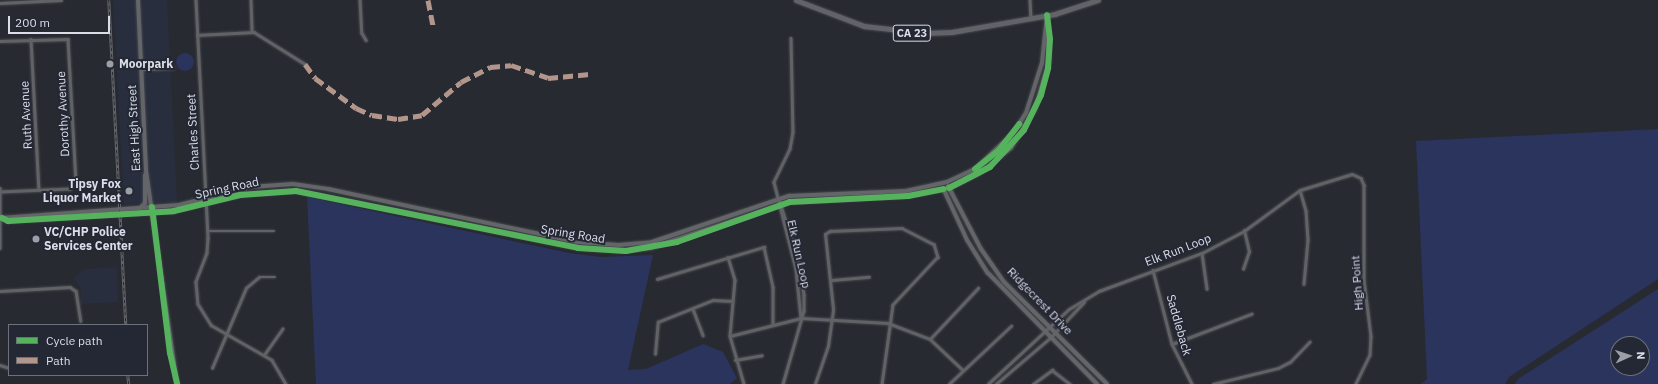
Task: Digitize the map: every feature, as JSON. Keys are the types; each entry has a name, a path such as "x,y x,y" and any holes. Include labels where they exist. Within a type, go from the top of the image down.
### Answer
{"main road":[{"name":"East High Street","path":"138,0 146,171 153,210 170,352 177,384"},
{"name":"CA 23","path":"796,0 858,24 898,32 952,32 1047,15 1098,0"},
{"name":"Spring Road","path":"1,218 137,208 153,210 263,185 306,185 577,242 618,245 675,236 779,199 819,192 906,191 941,184 979,166 1018,126 1036,90 1047,15"},
{"name":"Spring Road","path":"1,218 8,221 153,210 206,204 258,192 311,192 578,248 611,251 677,242 781,204 820,198 908,196 949,188 990,167 1024,130 1041,95 1048,68 1050,38 1047,15"},
{"path":"137,208 145,203 146,171"},
{"name":"Ridgecrest Drive","path":"946,182 981,249 1004,282 1106,384"},
{"name":"Ridgecrest Drive","path":"941,184 967,240 988,273 1097,384"}],"street":[{"path":"0,3 61,0"},
{"name":"Charles Street","path":"196,0 207,231 207,250 197,276 196,298 206,320 226,334 264,355 278,367 286,384"},
{"path":"250,0 252,32"},
{"path":"360,0 362,33 366,40"},
{"path":"1030,0 1031,18"},
{"path":"197,35 252,32 305,64"},
{"name":"Elk Run Loop","path":"783,384 801,318 798,279 781,204 774,182 790,149 793,132 791,38"},
{"path":"0,41 31,39"},
{"name":"Dorothy Avenue","path":"31,39 68,39 75,188 38,190"},
{"name":"Ruth Avenue","path":"31,39 38,190"},
{"path":"141,69 174,68"},
{"name":"Elk Run Loop","path":"988,384 1046,332 1069,309 1115,283 1202,253 1244,232 1300,190 1339,176 1352,174 1361,178"},
{"name":"High Point","path":"1356,384 1370,356 1372,336 1364,280 1361,178"},
{"path":"0,188 0,248"},
{"path":"0,192 38,190"},
{"path":"1300,190 1306,211 1308,240 1304,284"},
{"path":"815,384 831,322 832,280 825,234 830,231 902,228 934,244 938,257 893,305 888,323 888,364 882,384"},
{"path":"207,231 274,231"},
{"path":"1243,270 1249,252 1244,232"},
{"path":"657,279 764,247 773,287 773,324"},
{"path":"1202,253 1207,289"},
{"path":"728,257 735,280 730,336 735,360 744,384"},
{"name":"Saddleback","path":"1153,270 1172,344 1192,384"},
{"path":"212,368 247,286 259,277 275,277"},
{"path":"832,280 869,277"},
{"path":"0,291 74,288 81,321"},
{"path":"930,339 978,288"},
{"path":"655,354 658,322 713,300 732,301"},
{"name":"Elk Run Loop","path":"996,384 1056,333 1084,301"},
{"path":"693,309 703,335"},
{"path":"1172,344 1251,314"},
{"path":"730,336 801,318 831,322 888,323 930,339 963,370"},
{"path":"948,384 1011,326"},
{"path":"264,355 282,329"},
{"path":"1213,384 1278,368 1290,362 1309,342"},
{"path":"735,360 762,355"},
{"path":"1033,384 1047,371 1055,370 1070,384"}],"shaded area":[{"path":"113,0 167,0 177,202 124,204"},
{"path":"185,53 191,56 194,62 191,68 185,71 179,68 176,62 179,56"},
{"path":"1658,129 1658,279 1509,377 1505,384 1421,384 1427,379 1416,141"},
{"path":"307,197 569,253 601,257 653,255 628,370 646,369 703,344 723,352 737,378 730,384 316,384"},
{"path":"117,267 118,302 81,304 81,290 74,278 85,269"},
{"path":"1658,289 1658,384 1515,384 1518,379"}],"railway":[{"path":"109,0 126,324"},
{"path":"128,376 129,384"}],"marked path":[{"path":"428,0 433,26"},
{"path":"305,64 315,78 356,108 372,115 398,119 422,115 461,82 490,67 511,65 548,78 590,74"}],"cycle path":[{"path":"949,188 990,167 1024,130 1041,95 1048,68 1050,39 1047,15"},
{"path":"975,169 999,150 1019,124"},
{"path":"2,218 8,221 174,211 240,195 296,191 578,248 626,251 677,242 790,202 908,196 943,189"},
{"path":"152,207 170,353 177,384"}],"place":[{"name":"Moorpark","path":"110,64"},
{"name":"Tipsy Fox Liquor Market","path":"129,191"},
{"name":"VC/CHP Police Services Center","path":"36,239"}]}
